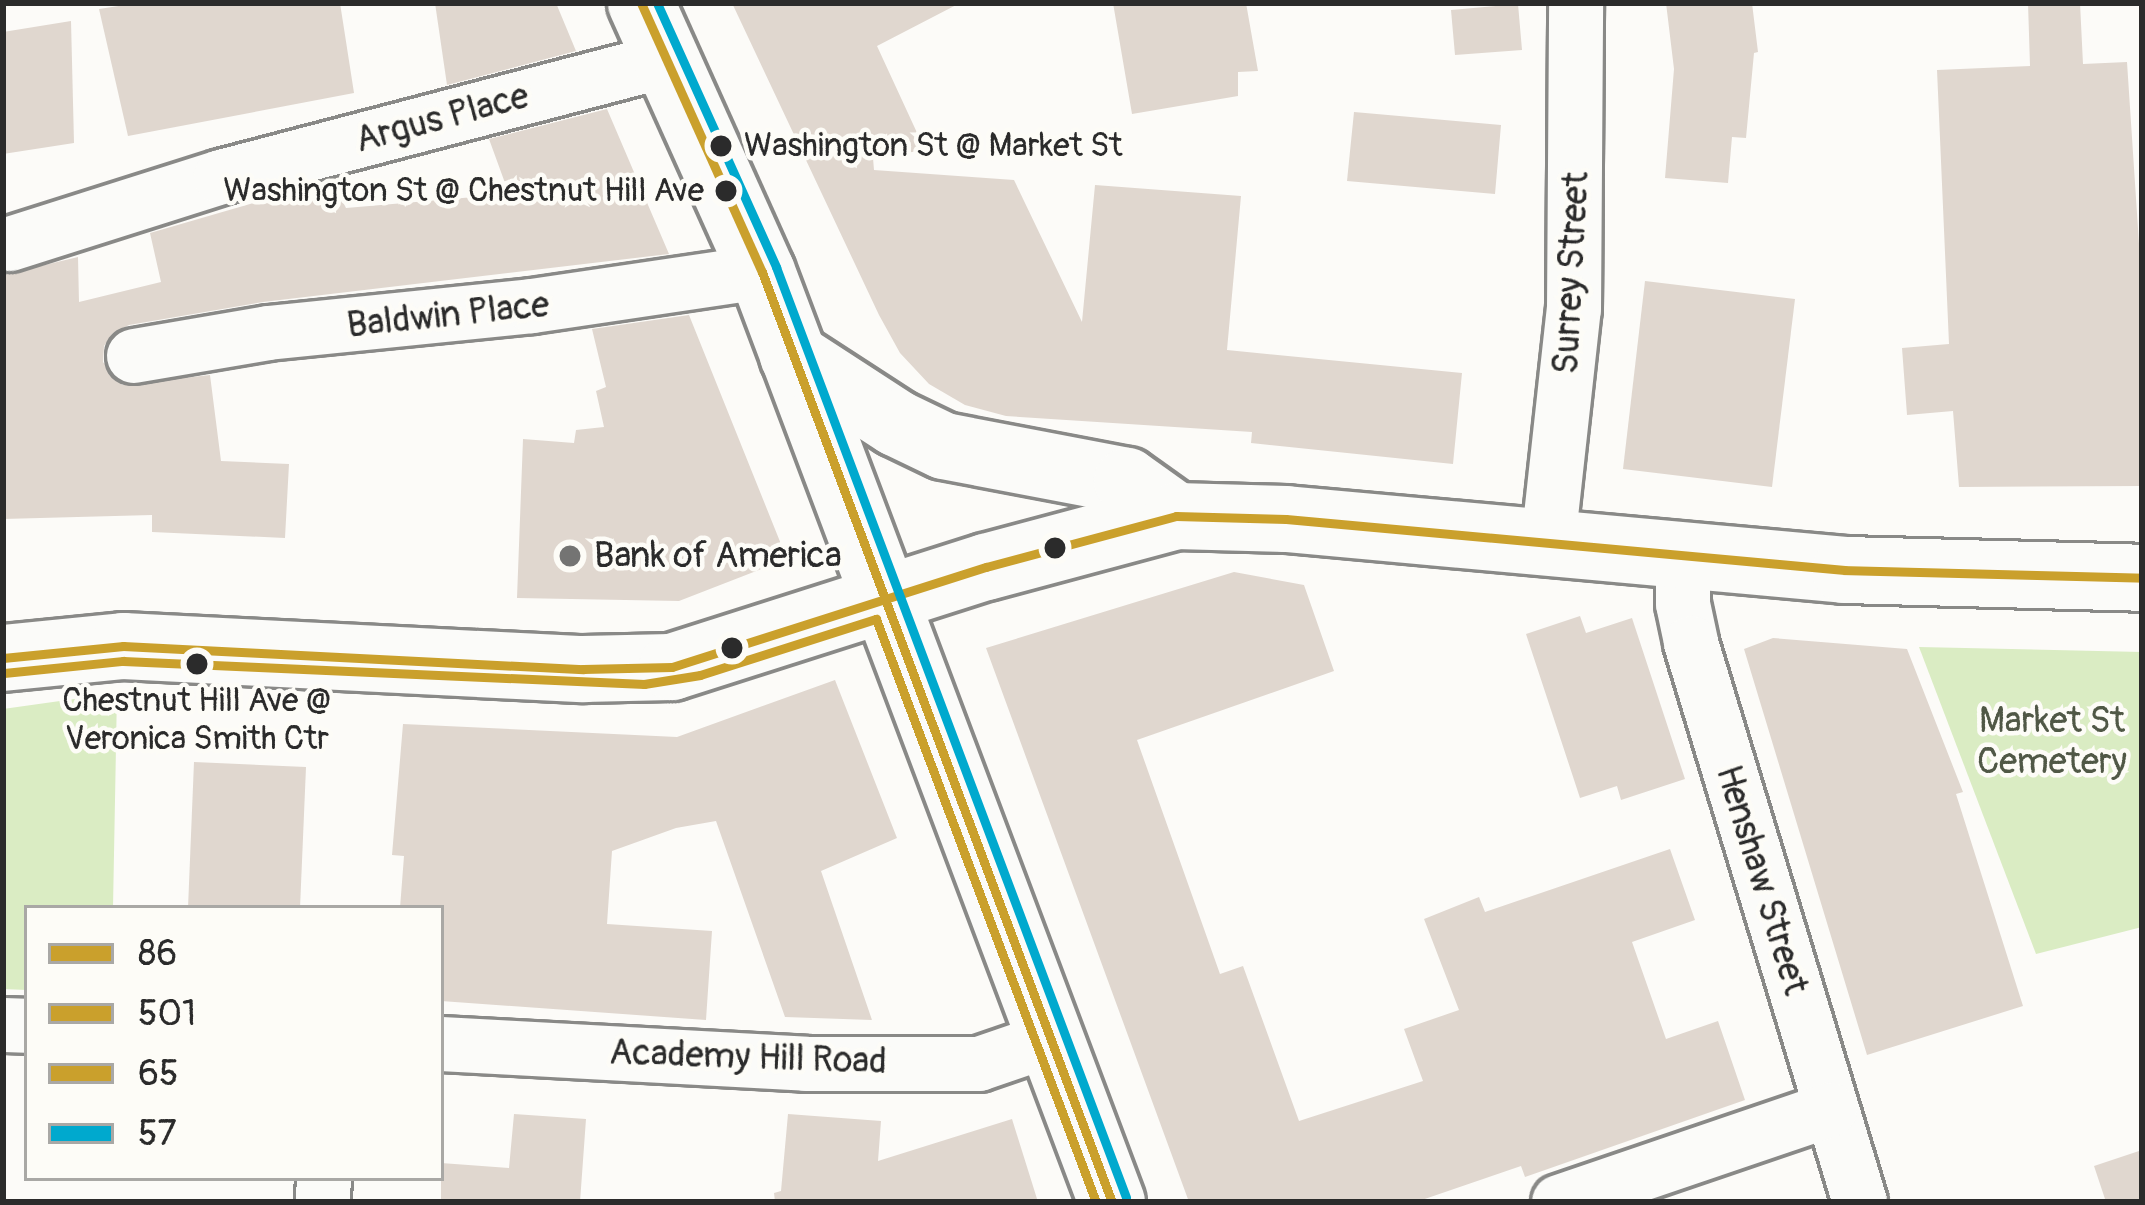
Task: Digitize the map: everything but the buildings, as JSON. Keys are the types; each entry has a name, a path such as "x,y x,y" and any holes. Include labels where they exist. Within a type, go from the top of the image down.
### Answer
{"main road":[{"path":"654,31 762,272 1112,1202"},
{"path":"794,356 896,423 944,446 1127,481 1176,516"},
{"path":"3,658 74,649 164,647 643,669 695,661 1176,516 1286,519 1908,574 2142,578"}],"street":[{"name":"Surrey Street","path":"1548,543 1574,309 1576,3"},
{"name":"Argus Place","path":"10,244 654,31"},
{"name":"Baldwin Place","path":"134,356 268,333 532,306 762,272"},
{"name":"Henshaw Street","path":"1683,554 1683,604 1691,643 1860,1202"},
{"name":"Academy Hill Road","path":"444,1044 806,1064 979,1064 1052,1039"},
{"path":"1559,1202 1830,1110"}],"green space":[{"name":"Market St Cemetery","path":"1919,647 2142,652 2142,927 2036,954"},
{"path":"117,693 113,905 24,905 24,990 3,989 3,709"}],"transit line":[{"name":"501","path":"641,3 762,272 1112,1202"},
{"name":"57","path":"657,3 776,267 1126,1197"},
{"name":"86","path":"3,658 123,646 583,669 672,667 986,567 1176,516 1286,519 1845,570 2142,578"},
{"name":"65","path":"4,673 123,661 644,684 700,675 876,619 1096,1202"}],"place":[{"name":"Washington St @ Market St","path":"721,146"},
{"name":"Washington St @ Chestnut Hill Ave","path":"726,191"},
{"name":"Bank of America","path":"570,556"},
{"name":"Chestnut Hill Ave @ Veronica Smith Ctr","path":"197,664"}]}
